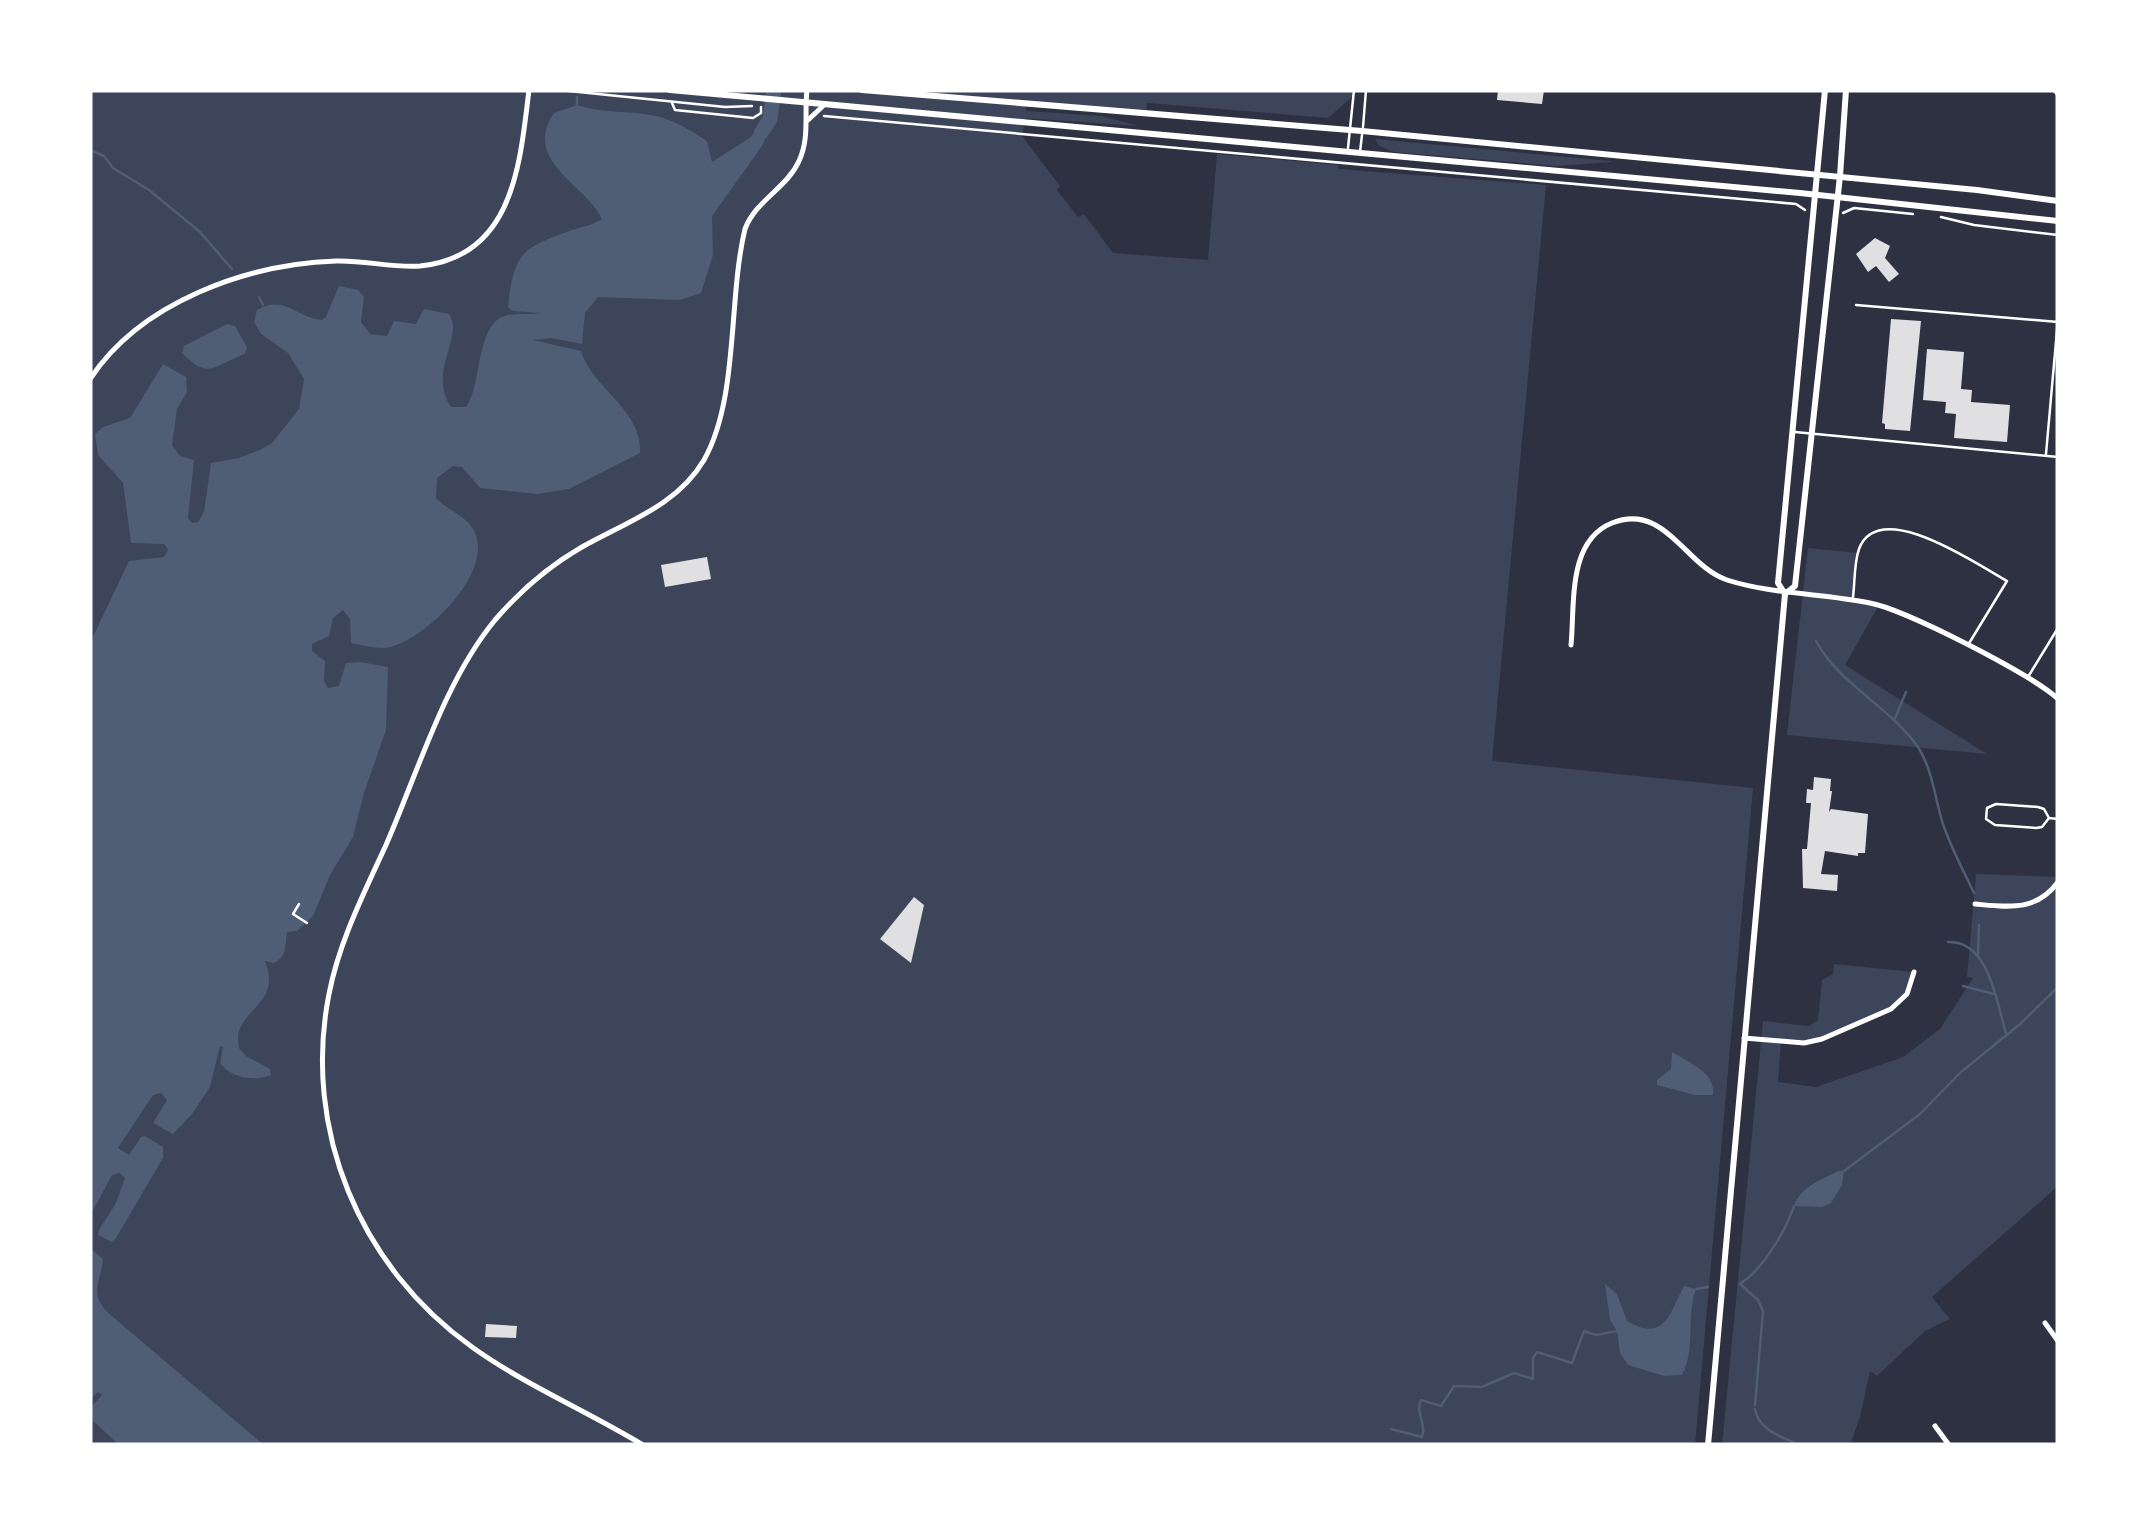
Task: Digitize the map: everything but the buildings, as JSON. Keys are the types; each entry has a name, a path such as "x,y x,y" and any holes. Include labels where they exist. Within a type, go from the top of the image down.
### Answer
{"main road":[{"path":"670,90 759,102 1348,152 2058,221"},
{"path":"862,90 1362,131 1840,176 2058,201"},
{"path":"1708,1445 1785,594 1778,583 1825,90"},
{"path":"1785,594 1794,586 1838,197 1846,90"}],"street":[{"path":"90,379 112,352 153,318 225,282 311,263 432,264 472,246 494,225 513,189 529,90"},
{"path":"643,1445 474,1349 433,1316 390,1268 346,1186 328,1129 323,1068 326,1009 336,963 356,914 446,704 483,636 550,568 657,508 683,486 713,441 745,229 755,210 798,165 808,120 807,90"},
{"path":"808,120 824,105"},
{"path":"1571,645 1580,555 1601,529 1622,520 1642,520 1663,528 1716,575 1785,594 1853,601 1896,611 2027,678 2058,700"},
{"path":"1975,904 2025,906 2043,898 2058,882"},
{"path":"1744,1038 1804,1043 1822,1039 1891,1009 1906,994 1914,972"},
{"path":"2045,1323 2058,1340"},
{"path":"1935,1426 1949,1445"}],"lane":[{"path":"1348,152 1354,90"},
{"path":"1360,154 1366,90"},
{"path":"1856,304 2058,322 2046,456"},
{"path":"1794,432 2058,457"},
{"path":"1853,601 1858,554 1866,538 1895,528 1930,539 2007,580 1967,647"},
{"path":"2027,678 2058,628"},
{"path":"2050,818 2038,807 1996,804 1986,808 1985,814 1986,820 1994,825 2036,828 2050,818 2058,818"}],"path":[{"path":"558,90 671,101 759,102"},
{"path":"671,101 675,110 753,118 760,113"},
{"path":"814,113 1796,204 1815,211"},
{"path":"1836,213 1845,214 1854,208 1920,214"},
{"path":"1938,216 1974,225 2058,235"},
{"path":"299,904 293,914 307,923"}],"shaded area":[{"path":"90,90 1354,90 1353,96 1328,118 1147,103 1146,113 1026,104 1026,111 1101,116 1139,126 1025,118 1022,136 1078,217 1084,214 1113,253 1208,260 1217,154 1338,165 1339,169 1546,185 1492,761 1753,788 1695,1445 90,1445"},
{"path":"577,105 669,120 707,141 712,162 770,119 772,123 762,146 712,216 713,255 701,293 680,300 598,297 585,313 582,344 551,338 533,340 581,351 595,376 633,424 640,453 569,489 537,494 480,488 462,467 453,466 437,478 436,498 468,523 476,535 478,551 465,586 452,603 421,631 391,647 351,643 350,619 343,610 333,618 329,636 312,644 312,651 325,661 324,681 328,688 339,686 346,663 388,667 386,730 353,837 330,875 313,916 297,931 287,932 282,957 274,963 265,961 268,989 238,1035 239,1048 270,1069 271,1075 251,1078 230,1072 220,1063 220,1046 210,1087 173,1134 153,1123 167,1100 161,1093 153,1095 118,1148 129,1155 145,1136 163,1147 163,1158 112,1242 98,1235 125,1178 120,1173 112,1175 90,1216 90,643 129,561 164,557 168,550 164,544 131,543 123,483 98,455 95,434 103,427 130,418 163,364 186,377 187,392 177,409 172,445 180,456 194,460 188,518 192,523 198,522 204,512 211,463 239,458 272,443 299,409 304,379 288,353 261,334 254,322 257,310 283,306 322,320 339,286 358,290 364,297 361,322 370,334 387,336 394,321 416,324 424,309 449,314 453,333 444,367 445,393 451,407 466,407 485,341 497,320 508,315 541,313 513,311 508,307 513,275 523,255 541,242 602,219 560,171 545,145 546,130 554,113"},
{"path":"1375,139 1611,162 1557,166 1394,152 1379,146"},
{"path":"227,324 235,326 247,347 245,354 206,369 182,353 184,346"},
{"path":"1808,548 1857,553 1853,600 1879,605 1845,665 1987,754 1787,735"},
{"path":"1976,874 2058,877 2058,1186 1932,1297 1950,1319 1925,1331 1877,1376 1870,1371 1850,1445 1722,1445 1763,1021 1809,1026 1818,1020 1822,980 1833,974 1834,964 1914,972 1911,986 1891,1009 1815,1041 1781,1041 1778,1082 1816,1087 1903,1057 1940,1029 1973,978 1967,977"},
{"path":"1672,1052 1706,1074 1713,1095 1695,1095 1657,1085 1657,1080 1671,1069"},
{"path":"1844,1171 1842,1185 1831,1203 1822,1207 1794,1206 1806,1189"},
{"path":"90,1248 103,1259 97,1292 107,1312 264,1445 119,1445 90,1418 90,1408 102,1395 98,1392 90,1400"},
{"path":"1605,1284 1617,1294 1627,1321 1650,1329 1664,1322 1684,1286 1696,1289 1689,1355 1682,1375 1664,1376 1628,1365 1610,1320"}],"waterway":[{"path":"761,133 770,119 774,90"},
{"path":"577,97 577,105"},
{"path":"90,150 104,156 113,168 149,190 200,232 232,269"},
{"path":"259,297 263,305"},
{"path":"1816,641 1838,670 1918,747 1930,774 1945,830 1974,893"},
{"path":"1895,718 1906,692"},
{"path":"1978,954 1979,925"},
{"path":"1948,942 1962,944 1982,962 1995,991 2006,1034"},
{"path":"1963,986 1994,994"},
{"path":"1844,1171 1920,1114 1961,1072 2058,987"},
{"path":"1755,1405 1763,1311 1758,1300 1740,1284 1772,1249 1794,1206"},
{"path":"1696,1289 1708,1287"},
{"path":"1391,1429 1422,1437 1421,1400 1441,1406 1454,1386 1482,1387 1514,1373 1533,1379 1533,1358 1537,1352 1572,1363 1584,1331 1596,1335 1617,1331"},
{"path":"1755,1409 1766,1428 1799,1445"}]}
